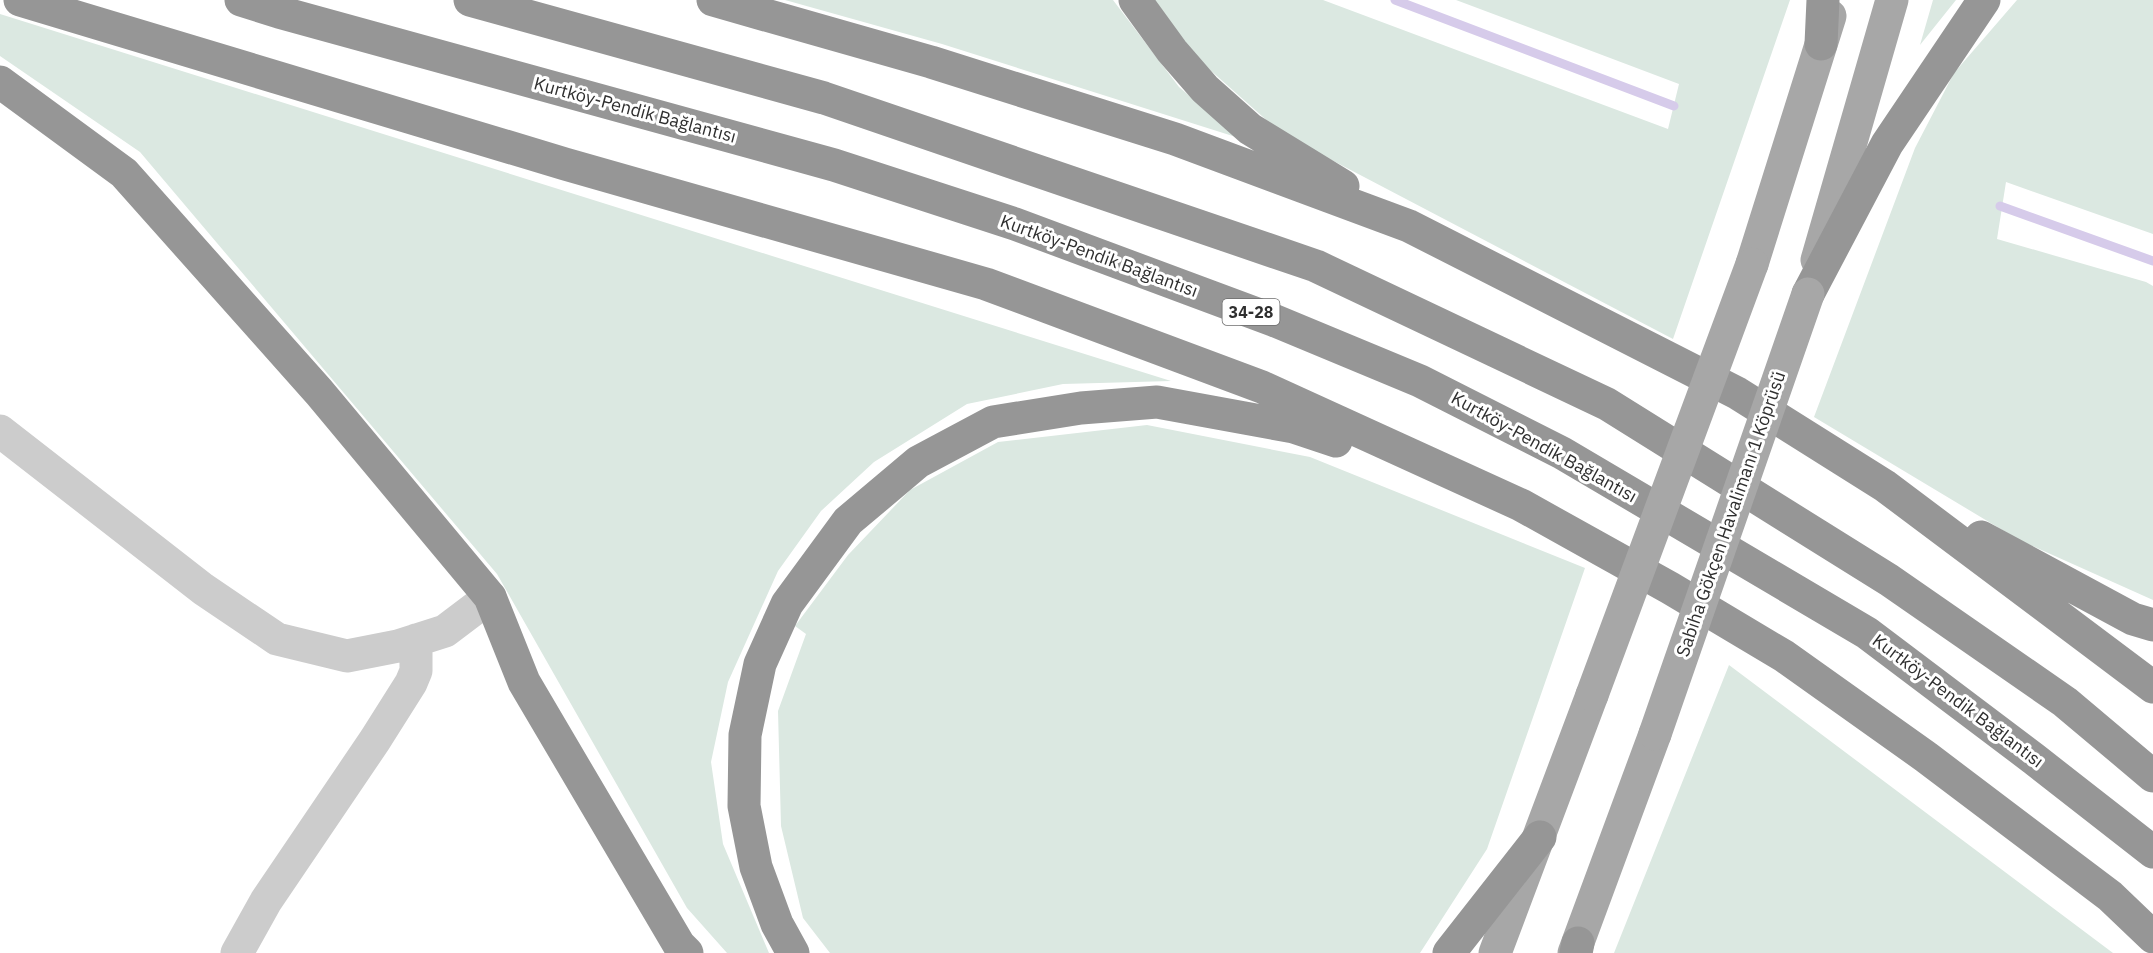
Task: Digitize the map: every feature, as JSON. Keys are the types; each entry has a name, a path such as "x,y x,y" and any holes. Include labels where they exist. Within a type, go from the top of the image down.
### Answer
{"highway":[{"path":"20,0 565,164 986,284 1262,387 1521,505 1670,588 1785,656 1926,757 2110,896 2153,937"},
{"name":"Kurtköy-Pendik Bağlantısı","path":"241,0 834,165 1027,228 1273,320 1420,381 1562,453 1867,633 2153,852"},
{"path":"470,0 824,98 1326,271 1607,404 1889,580 2066,702 2153,776"},
{"path":"713,0 931,63 1175,139 1409,226"},
{"path":"1135,0 1172,51 1205,89 1250,129 1409,226 1737,393 1885,486 2133,619 2153,625"},
{"path":"1821,44 1823,0"},
{"path":"1808,294 1887,144 1984,0"},
{"path":"0,82 124,173 319,392 490,597 524,682 680,945 687,953"},
{"path":"793,953 777,924 756,867 744,806 745,735 760,664 787,603 848,521 918,462 993,422 1081,408 1157,402 1294,427 1521,505"},
{"path":"1885,486 2153,687"},
{"path":"1449,953 1540,837"},
{"path":"2110,896 2148,953"}],"main road":[{"path":"1496,953 1752,264 1835,0"},
{"name":"Sabiha Gökçen Havalimanı 1 Köprüsü","path":"1576,950 1655,734 1808,294 1892,0"}],"lane":[{"path":"0,431 203,589 277,639 347,656 445,631 490,597"},
{"path":"237,953 266,901 411,683 416,671 416,640"}],"shaded area":[{"path":"785,0 1113,0 1179,87 1239,138 942,44"},
{"path":"1150,0 1323,0 1668,129 1679,84 1456,0 1790,0 1673,339 1282,134 1182,45"},
{"path":"1933,0 1956,0 1920,45"},
{"path":"2017,0 2153,0 2153,234 2006,182 1997,239 2146,282 2153,286 2153,600 2019,540 1814,417 1915,148 1954,73"},
{"path":"0,14 1171,381 1063,384 967,404 874,462 821,511 778,571 728,682 711,762 723,844 769,953 727,953 687,908 497,574 140,152 0,56"},
{"path":"1147,425 1310,457 1585,568 1487,849 1420,953 830,953 803,918 781,826 778,711 806,634 795,626 848,555 910,490 998,442"},
{"path":"1729,665 2113,953 1614,953"}],"waterway":[{"path":"1395,0 1674,106"},
{"path":"2000,206 2153,261"}]}
